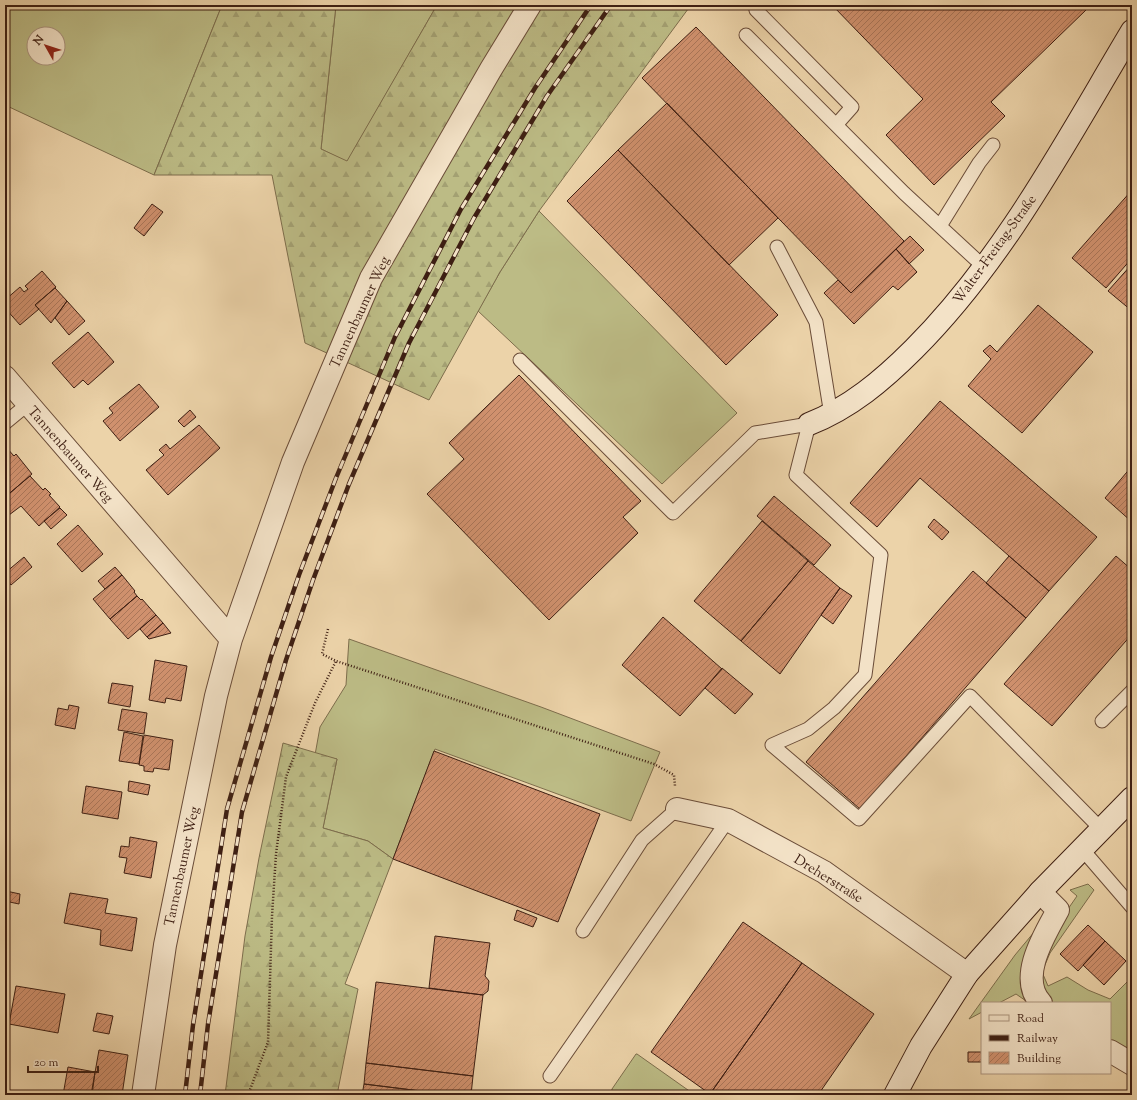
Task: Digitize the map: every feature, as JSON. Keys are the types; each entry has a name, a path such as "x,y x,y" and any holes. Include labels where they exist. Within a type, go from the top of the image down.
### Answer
{"street":[{"name":"Tannenbaumer Weg","path":"143,1095 167,938 216,696 231,639 293,462 371,278 491,69 530,5"},
{"name":"Walter-Freitag-Straße","path":"809,424 831,415 857,398 892,371 930,333 966,291 1008,234 1052,165 1132,31"},
{"name":"Tannenbaumer Weg","path":"5,378 231,639"},
{"path":"895,1095 921,1046 967,974 1040,892 1132,798"},
{"name":"Dreherstraße","path":"677,809 728,820 824,872 967,974"},
{"path":"1040,892 1058,910 1036,950 1032,975 1033,987 1037,999 1040,1002"},
{"path":"1111,1052 1132,1064"}],"lane":[{"path":"755,5 756,10 852,107 836,125"},
{"path":"746,35 836,125 984,267"},
{"path":"940,226 979,163 993,145"},
{"path":"777,247 816,322 831,415"},
{"path":"520,360 673,513 755,433 809,424 796,475 881,555 865,674 834,708 808,729 772,745 859,819 970,696 1101,829"},
{"path":"5,423 28,404"},
{"path":"1102,721 1132,691"},
{"path":"583,931 642,840 677,809"},
{"path":"550,1076 728,820"},
{"path":"1082,849 1132,907"}],"path":[{"path":"328,629 322,654 336,661 654,764 674,775 677,809"},
{"path":"248,1095 268,1042 276,854 286,777 315,703 336,661"}],"green space":[{"path":"5,5 222,5 154,175 5,105"},
{"path":"222,5 336,5 321,149 347,161 437,5 691,5 539,211 500,272 429,400 305,343 272,175 154,175"},
{"path":"336,5 437,5 347,162 321,149"},
{"path":"539,211 737,413 662,484 478,311 500,272"},
{"path":"349,639 541,707 660,752 631,821 435,749 393,859 368,841 323,828 337,759 315,755 320,727 346,685"},
{"path":"283,743 337,759 323,828 368,841 393,859 345,984 358,989 337,1095 225,1095 245,936 259,858"},
{"path":"1088,884 1094,890 1050,953 1042,972 1048,986 1067,977 1088,990 1110,999 1132,977 1132,1056 1111,1043 1111,1002 1051,1002 1038,976 1050,935 1077,896 1070,890"},
{"path":"1040,925 1029,1002 1016,994 1001,1002 981,1002 1015,955"},
{"path":"981,1002 981,1013 969,1019"},
{"path":"636,1054 695,1095 611,1095 612,1089"}],"building":[{"path":"832,5 1081,5 1086,10 991,102 1005,116 934,185 886,135 923,99"},
{"path":"696,27 904,241 851,293 642,78"},
{"path":"667,103 778,218 729,265 618,150"},
{"path":"618,150 778,315 726,365 567,201"},
{"path":"1132,190 1132,258 1106,288 1072,258"},
{"path":"152,204 163,212 144,236 134,228"},
{"path":"910,236 924,250 909,264 896,249"},
{"path":"896,249 917,272 898,290 893,286 854,324 824,293 838,280 851,293"},
{"path":"1132,264 1132,311 1108,291"},
{"path":"42,271 56,287 35,305 39,309 20,325 5,308 5,300 20,287 24,292 28,289 25,286"},
{"path":"55,288 67,301 51,323 35,305"},
{"path":"67,301 85,321 69,335 55,318"},
{"path":"1038,305 1093,352 1022,433 968,386 991,359 983,351 990,345 997,352"},
{"path":"88,332 114,362 88,385 83,380 74,388 52,363"},
{"path":"519,375 641,501 623,517 638,533 549,620 427,494 464,459 449,443"},
{"path":"139,384 159,407 120,441 103,421 113,413 109,408"},
{"path":"940,401 1097,537 1049,591 920,478 877,527 850,503"},
{"path":"190,410 196,417 184,427 178,421"},
{"path":"199,425 220,448 168,495 146,470 164,455 159,450 166,444 170,449"},
{"path":"5,446 14,456 16,454 32,474 10,493 5,488"},
{"path":"1132,466 1132,522 1105,498"},
{"path":"30,476 43,490 45,488 51,494 49,495 60,507 39,526 21,506 5,518 5,497"},
{"path":"774,496 831,545 814,565 757,516"},
{"path":"60,508 67,515 51,529 44,521"},
{"path":"934,519 949,532 942,540 928,527"},
{"path":"762,521 808,561 741,641 694,601"},
{"path":"78,525 103,554 82,572 57,544"},
{"path":"1009,556 1049,591 1026,618 986,583"},
{"path":"1116,556 1132,570 1132,634 1052,726 1004,684"},
{"path":"24,557 32,567 11,585 5,578 5,573"},
{"path":"808,561 840,588 780,674 741,641"},
{"path":"115,567 122,575 105,589 98,581"},
{"path":"973,571 1026,618 860,809 806,762"},
{"path":"122,575 135,591 134,592 137,596 110,619 93,599"},
{"path":"840,588 852,596 833,624 821,615"},
{"path":"137,596 141,600 142,599 156,615 128,639 110,619"},
{"path":"156,615 163,623 147,637 140,629"},
{"path":"663,617 722,669 680,716 622,665"},
{"path":"163,623 171,633 149,639 147,637"},
{"path":"155,660 187,666 181,701 166,698 165,703 149,700"},
{"path":"722,668 753,694 735,714 705,688"},
{"path":"112,683 133,686 130,707 108,703"},
{"path":"69,705 79,707 75,729 55,725 58,708 68,710"},
{"path":"122,709 147,713 144,734 118,730"},
{"path":"124,732 143,736 139,764 119,761"},
{"path":"144,735 173,740 169,770 154,768 153,772 144,771 144,766 139,765"},
{"path":"434,751 600,814 558,922 393,859"},
{"path":"129,781 150,785 148,795 128,791"},
{"path":"86,786 122,792 118,819 82,813"},
{"path":"130,837 157,842 151,878 124,873 127,858 119,857 121,846 129,847"},
{"path":"6,891 20,894 19,904 5,901"},
{"path":"70,893 108,899 105,913 137,918 132,951 100,945 101,930 64,923"},
{"path":"517,910 537,918 533,927 514,920"},
{"path":"743,922 802,963 710,1094 651,1052"},
{"path":"1088,925 1105,941 1078,971 1060,954"},
{"path":"435,936 490,943 485,976 489,981 488,991 483,995 429,988"},
{"path":"1105,941 1126,961 1104,985 1083,965"},
{"path":"802,963 874,1014 818,1095 710,1094"},
{"path":"376,982 483,995 473,1076 366,1063"},
{"path":"16,986 65,994 58,1033 9,1024"},
{"path":"97,1013 113,1016 109,1034 93,1031"},
{"path":"99,1050 128,1055 122,1095 91,1095"},
{"path":"968,1052 981,1052 981,1062 968,1062"},
{"path":"366,1063 473,1076 471,1095 453,1095 364,1084"},
{"path":"68,1067 95,1072 92,1095 63,1095"},
{"path":"364,1084 453,1095 362,1095"},
{"path":"5,1092 29,1095 5,1095"}],"railway":[{"path":"185,1095 193,1025 227,809 271,657 299,575 336,478 395,337 461,209 535,88 591,5"},
{"path":"200,1095 208,1024 242,812 286,660 313,580 349,484 409,343 474,218 547,96 611,5"}]}
